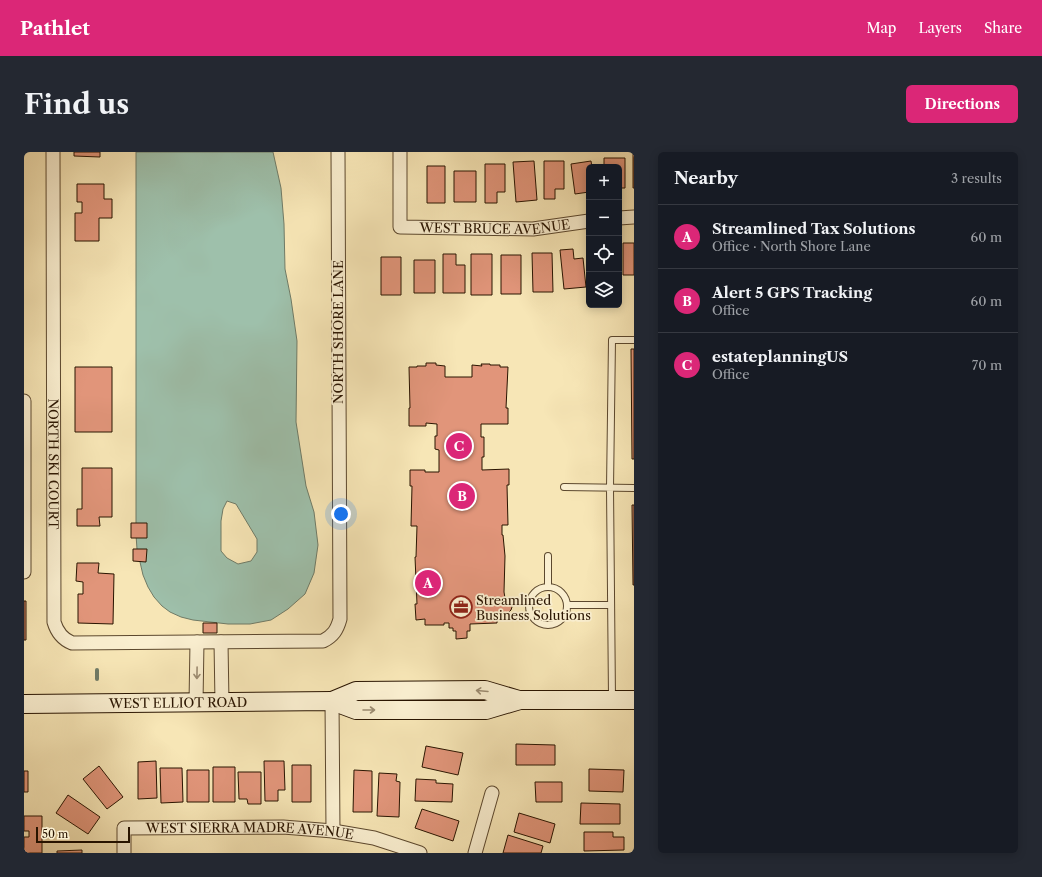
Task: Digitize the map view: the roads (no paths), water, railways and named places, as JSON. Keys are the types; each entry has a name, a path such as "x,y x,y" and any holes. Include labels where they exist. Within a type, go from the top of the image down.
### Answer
{"main road":[{"name":"WEST ELLIOT ROAD","path":"24,704 332,701 356,691 485,690 520,700 634,700"}],"street":[{"name":"NORTH SKI COURT","path":"53,152 54,622 56,629 60,636 66,641 72,643 197,642"},
{"name":"NORTH SHORE LANE","path":"197,642 322,641 331,638 337,629 340,619 338,152"},
{"name":"WEST BRUCE AVENUE","path":"400,152 400,227 533,229 586,221"},
{"path":"622,218 634,217"},
{"path":"24,401 24,572"},
{"path":"196,703 197,642"},
{"path":"221,642 222,703"},
{"path":"332,701 333,831"},
{"path":"475,853 492,793"},
{"name":"WEST SIERRA MADRE AVENUE","path":"124,853 124,828 283,827 333,831 374,838 420,853"}],"lane":[{"path":"612,700 610,488 612,340 634,340"},
{"path":"564,488 634,488"},
{"path":"548,556 548,587"},
{"path":"543,587 554,588 563,595 567,605 564,617 554,624 542,624 533,618 529,611 529,601 536,591 543,587"},
{"path":"567,605 611,605"}],"waterway":[{"path":"97,670 97,679"}],"place":[{"name":"estateplanningUS","path":"459,446"},
{"name":"Alert 5 GPS Tracking","path":"462,496"},
{"name":"Streamlined Tax Solutions","path":"428,583"},
{"name":"Streamlined Business Solutions","path":"461,607"}]}
